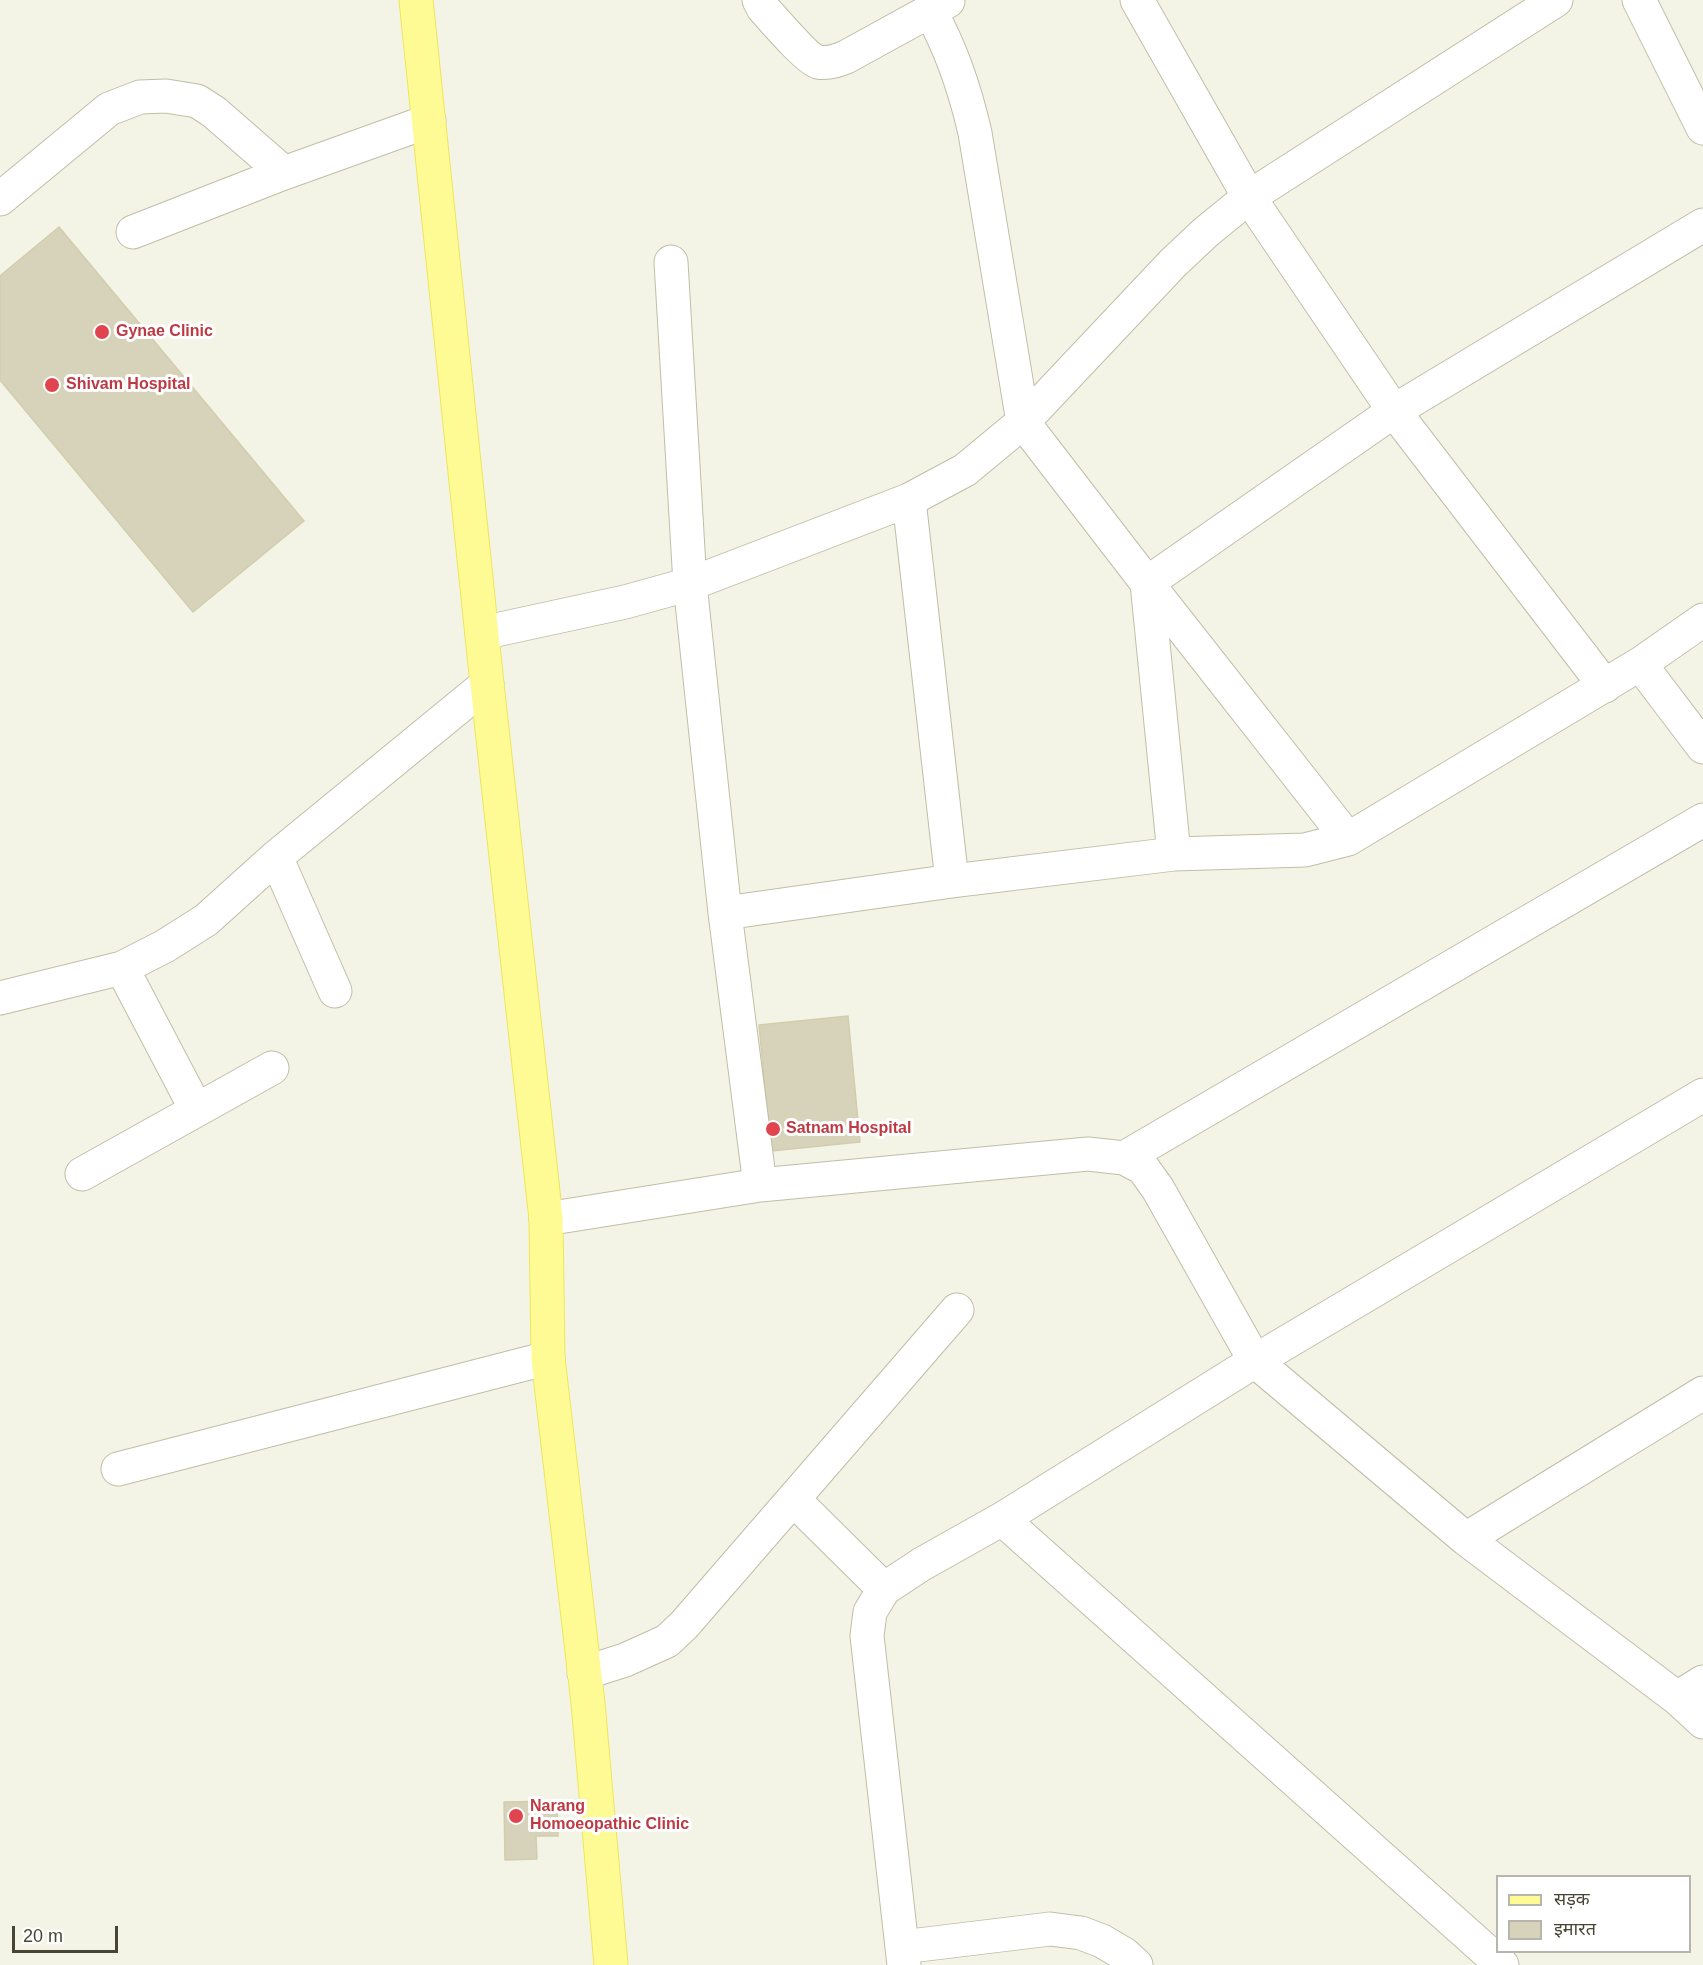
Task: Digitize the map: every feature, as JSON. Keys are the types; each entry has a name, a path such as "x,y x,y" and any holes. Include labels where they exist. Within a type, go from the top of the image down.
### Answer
{"main road":[{"path":"416,0 487,684 546,1219 548,1359 584,1673 611,1965"}],"street":[{"path":"759,0 763,8 804,52 817,62 834,62 846,57 939,5 945,37 956,63 970,113 1023,422 1348,839"},
{"path":"1137,0 1248,197 1394,411 1605,686"},
{"path":"482,633 625,602 690,584 909,500 965,470 1023,422 1173,263 1248,197 1556,0"},
{"path":"1639,0 1703,128"},
{"path":"0,199 109,109 140,97 166,96 197,101 214,112 284,173"},
{"path":"133,232 284,173 429,122"},
{"path":"1147,583 1394,411 1703,225"},
{"path":"671,262 690,584 725,913 760,1185"},
{"path":"909,500 952,881"},
{"path":"1147,583 1174,854"},
{"path":"725,913 952,881 1174,854 1305,850 1348,839 1605,686 1703,620"},
{"path":"1640,664 1703,747"},
{"path":"0,998 123,968 165,946 206,920 276,857 487,684"},
{"path":"1124,1158 1703,820"},
{"path":"276,857 335,992"},
{"path":"123,968 196,1109"},
{"path":"82,1174 272,1068"},
{"path":"1136,1965 1124,1954 1102,1941 1082,1933 1050,1929 903,1956 867,1635 870,1612 884,1589 922,1564 1002,1519 1255,1361 1703,1095"},
{"path":"546,1219 760,1185 1088,1154 1124,1158 1143,1168 1158,1189 1255,1361 1466,1539 1690,1690 1703,1722"},
{"path":"584,1673 625,1660 667,1641 684,1625 957,1310"},
{"path":"118,1469 548,1359"},
{"path":"1466,1539 1703,1393"},
{"path":"793,1499 884,1589"},
{"path":"1002,1519 1502,1965"}],"building":[{"path":"59,227 304,521 193,612 0,380 0,276"},
{"path":"848,1016 860,1142 771,1151 759,1025"},
{"path":"557,1801 558,1836 536,1836 537,1859 505,1860 504,1802"}],"place":[{"name":"Gynae Clinic","path":"102,332"},
{"name":"Shivam Hospital","path":"52,385"},
{"name":"Satnam Hospital","path":"773,1129"},
{"name":"Narang Homoeopathic Clinic","path":"516,1816"}]}
